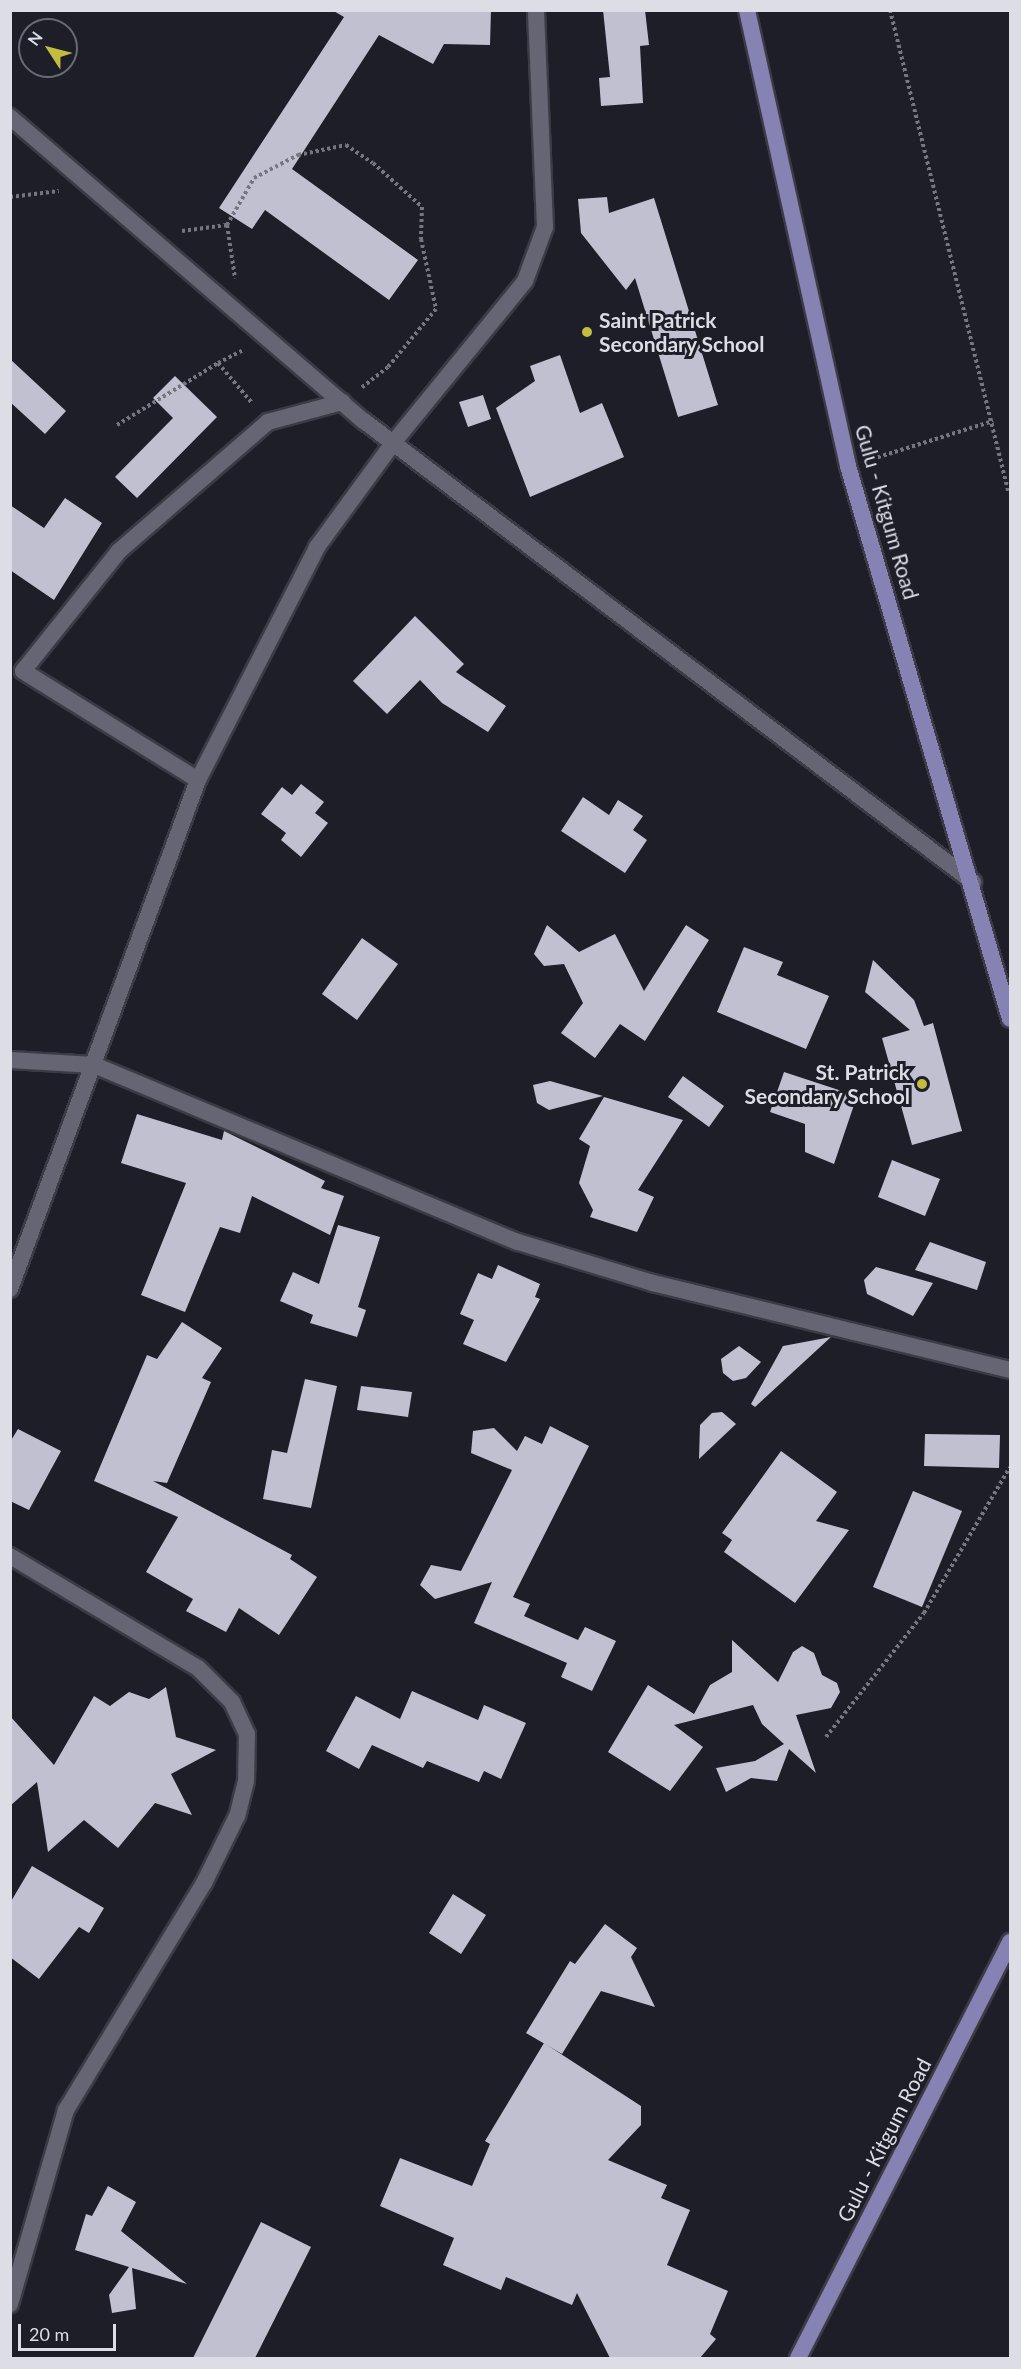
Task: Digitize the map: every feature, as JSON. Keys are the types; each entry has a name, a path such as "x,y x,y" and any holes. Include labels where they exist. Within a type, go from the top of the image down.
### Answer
{"main road":[{"name":"Gulu - Kitgum Road","path":"747,10 848,466 1011,1019"},
{"name":"Gulu - Kitgum Road","path":"798,2358 1011,1942"}],"street":[{"path":"10,1289 198,780 317,547 393,443 525,281 545,227 536,10"},
{"path":"10,117 146,236 393,443 972,882"},
{"path":"198,780 23,672 119,551 268,422 342,402"},
{"path":"10,1060 94,1065 518,1242 653,1283 1011,1370"},
{"path":"10,1556 198,1668 232,1702 247,1734 246,1781 237,1816 204,1883 66,2110 10,2304"}],"path":[{"path":"890,10 993,421 1008,491"},
{"path":"236,312 227,225 254,178 298,155 346,145 422,207 421,238 436,309 388,367 342,402"},
{"path":"10,197 90,185"},
{"path":"146,236 227,225"},
{"path":"117,425 218,363 268,422"},
{"path":"848,466 993,421"},
{"path":"826,1737 924,1613 1011,1467"}],"building":[{"path":"332,10 491,10 490,45 444,44 433,64 379,35 292,169 418,260 389,300 265,210 252,229 219,208 344,17"},
{"path":"603,10 645,10 649,45 640,46 643,103 601,106 599,78 610,77"},
{"path":"607,197 609,213 654,198 718,405 678,417 635,278 626,290 581,233 578,199"},
{"path":"560,355 580,413 602,403 624,457 530,497 496,408 535,381 530,366"},
{"path":"10,359 66,411 45,434 10,402"},
{"path":"175,376 217,417 137,498 115,477 173,418 153,398"},
{"path":"483,395 491,419 468,427 459,402"},
{"path":"65,498 102,523 54,600 10,570 10,505 44,528"},
{"path":"415,616 464,664 456,672 506,706 488,732 442,703 420,680 387,714 353,681"},
{"path":"301,784 324,802 315,813 328,823 301,857 281,840 286,833 261,814 282,787 292,795"},
{"path":"583,797 609,815 618,800 643,816 633,830 647,840 625,873 561,831"},
{"path":"547,925 579,952 615,934 644,991 686,925 709,940 645,1041 620,1024 595,1058 561,1033 583,1003 564,964 544,966 534,954"},
{"path":"362,938 398,964 357,1020 322,994"},
{"path":"744,947 783,962 777,975 829,996 806,1049 717,1012"},
{"name":"St. Patrick Secondary School","path":"873,960 914,1000 924,1026 933,1023 962,1131 912,1145 882,1038 910,1030 865,992"},
{"path":"784,1072 857,1096 834,1164 805,1152 805,1124 770,1112"},
{"path":"683,1076 724,1106 709,1127 668,1097"},
{"path":"550,1081 603,1096 549,1110 537,1103 533,1085"},
{"path":"604,1097 683,1120 638,1190 654,1197 637,1232 590,1217 593,1210 579,1183 590,1146 579,1139"},
{"path":"137,1114 222,1140 224,1131 325,1181 321,1188 344,1196 330,1235 252,1196 240,1233 220,1227 185,1312 141,1295 186,1183 121,1163"},
{"path":"892,1160 940,1179 925,1216 878,1197"},
{"path":"338,1225 380,1237 358,1307 366,1310 357,1337 310,1323 313,1315 280,1301 293,1272 319,1284"},
{"path":"930,1242 986,1262 977,1290 915,1270"},
{"path":"498,1265 540,1284 535,1297 540,1299 506,1362 463,1344 474,1320 460,1314 478,1273 492,1279"},
{"path":"876,1267 933,1283 913,1316 867,1294 864,1280"},
{"path":"182,1322 222,1348 202,1378 211,1382 167,1483 153,1481 292,1555 290,1559 317,1577 279,1635 239,1608 226,1632 186,1611 193,1599 146,1572 178,1517 94,1481 147,1355 157,1359"},
{"path":"831,1337 755,1407 751,1404 783,1346"},
{"path":"739,1346 761,1362 746,1378 733,1381 723,1373 721,1359"},
{"path":"305,1379 337,1386 311,1508 263,1499 272,1450 287,1453"},
{"path":"361,1386 412,1392 408,1417 357,1410"},
{"path":"722,1412 736,1424 699,1459 700,1425 712,1413"},
{"path":"550,1426 589,1446 513,1597 530,1604 524,1616 578,1640 585,1627 616,1641 592,1691 561,1677 567,1663 474,1623 492,1582 435,1599 420,1585 431,1565 461,1571 512,1470 471,1453 473,1431 494,1428 517,1451 525,1436 542,1444"},
{"path":"18,1429 61,1451 29,1510 10,1501 10,1442"},
{"path":"925,1434 1000,1435 999,1468 924,1466"},
{"path":"781,1451 837,1492 816,1521 849,1530 795,1603 724,1552 732,1540 722,1533"},
{"path":"913,1491 962,1511 922,1607 873,1587"},
{"path":"732,1640 778,1682 793,1652 802,1646 814,1653 822,1675 837,1683 840,1692 831,1708 796,1715 816,1773 789,1749 777,1781 751,1778 726,1792 716,1768 755,1761 784,1744 762,1724 753,1705 674,1725 703,1747 670,1791 608,1752 648,1685 694,1714 710,1685 732,1672"},
{"path":"166,1687 176,1737 216,1750 171,1774 192,1815 155,1803 118,1848 84,1820 48,1852 37,1782 10,1806 10,1716 54,1765 94,1696 110,1706 129,1692 149,1699"},
{"path":"412,1691 478,1720 484,1705 526,1723 501,1779 484,1771 479,1782 427,1761 423,1768 372,1745 359,1769 326,1751 356,1696 400,1719"},
{"path":"32,1866 104,1908 89,1933 79,1927 39,1979 10,1957 10,1903"},
{"path":"453,1894 486,1915 461,1954 429,1933"},
{"path":"605,1924 637,1948 631,1957 655,2007 601,1991 562,2054 526,2033 570,1961 575,1964"},
{"path":"544,2043 641,2106 641,2125 608,2160 667,2185 661,2198 690,2210 667,2265 728,2291 710,2334 716,2339 700,2358 610,2358 577,2293 572,2305 506,2277 501,2290 443,2265 454,2238 380,2206 400,2158 472,2186 490,2144 485,2141"},
{"path":"108,2186 136,2202 121,2231 187,2284 132,2268 136,2309 112,2313 109,2295 129,2267 75,2250 86,2214 92,2216"},
{"path":"261,2222 311,2247 255,2358 193,2358"}],"place":[{"name":"Saint Patrick Secondary School","path":"587,332"},
{"name":"St. Patrick Secondary School","path":"922,1084"}]}
